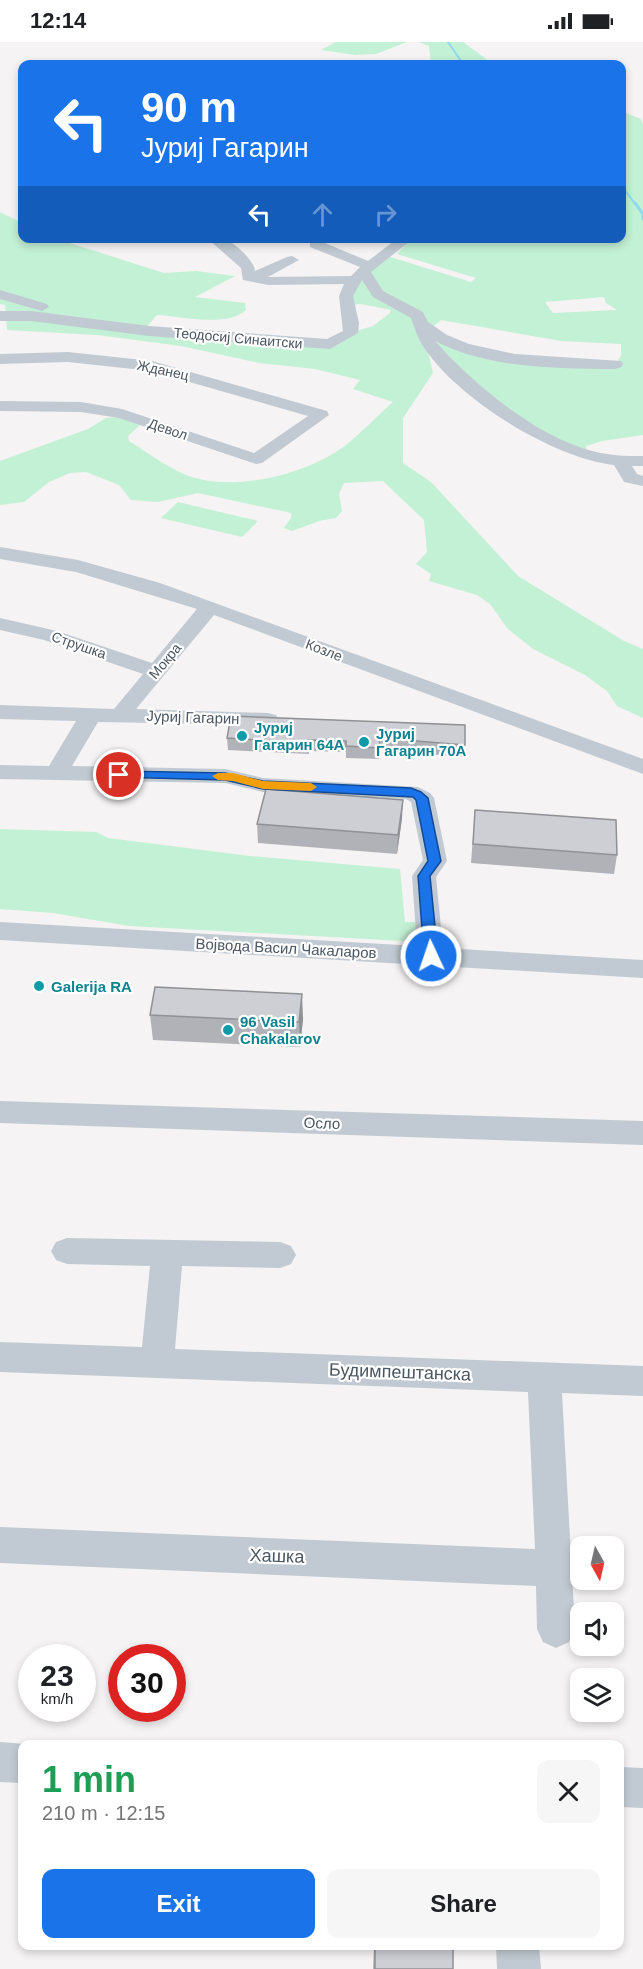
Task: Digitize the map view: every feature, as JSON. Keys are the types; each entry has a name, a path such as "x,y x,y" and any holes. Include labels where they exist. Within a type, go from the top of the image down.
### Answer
{"street":[{"path":"228,243 248,267 248,277 268,281 363,273 401,243"},
{"path":"315,244 363,273 378,294 415,312 422,323 446,342 473,350 546,360 615,364"},
{"path":"253,278 292,260"},
{"name":"Теодосиј Синаитски","path":"0,316 31,316 149,331 330,344 350,333 353,324 346,297 363,273"},
{"path":"0,294 81,317 91,323"},
{"path":"422,323 422,331 429,342 461,379 480,395 547,439 587,455 620,461 643,461"},
{"name":"Жданец","path":"0,359 68,357 152,366 200,378 321,415"},
{"name":"Девол","path":"0,406 81,407 122,414 256,459 321,415"},
{"path":"620,461 630,478 643,481"},
{"name":"Козле","path":"0,553 110,573 210,607 530,728 643,767"},
{"name":"Мокра","path":"120,715 210,607"},
{"name":"Струшка","path":"0,624 50,635 156,671"},
{"name":"Јуриј Гагарин","path":"0,712 284,720"},
{"path":"56,773 91,714"},
{"path":"472,726 530,728"},
{"path":"0,772 225,776 263,785 411,792 422,798 435,861 424,876 431,956"},
{"name":"Војвода Васил Чакаларов","path":"0,931 643,969"},
{"name":"Осло","path":"0,1112 643,1133"},
{"path":"67,1251 280,1255"},
{"path":"157,1363 167,1253"},
{"name":"Будимпештанска","path":"0,1357 643,1381"},
{"path":"544,1377 556,1629"},
{"name":"Хашка","path":"0,1545 554,1568"},
{"path":"0,1762 18,1763"},
{"path":"624,1787 643,1788"},
{"path":"518,1950 519,1969"}],"green space":[{"path":"336,42 407,42 376,54 355,55 321,50"},
{"path":"419,42 463,42 488,60 431,60 429,46"},
{"path":"626,113 641,119 643,125 643,435 602,441 586,446 587,455 547,439 427,347 433,373 403,418 403,463 431,482 518,576 624,641 643,649 643,718 617,706 607,691 585,675 533,649 508,629 490,604 477,595 429,581 431,574 416,564 427,552 424,520 383,481 344,483 339,494 342,511 336,518 319,521 292,531 284,528 291,518 291,513 198,493 158,502 131,500 119,485 86,472 70,473 49,482 24,502 0,505 0,461 88,429 106,418 119,417 141,424 128,436 129,441 184,474 203,480 245,482 290,473 330,456 352,440 393,402 353,389 360,380 315,369 259,363 181,346 97,335 7,330 5,305 0,304 0,212 18,221 18,243 70,243 164,273 196,271 235,276 195,297 245,303 246,310 227,319 216,320 157,315 144,330 311,344 373,326 390,313 391,310 361,304 347,305 348,289 387,256 471,282 476,278 397,254 407,243 626,243","holes":["604,297 606,303 617,310 553,313 545,302","441,320 561,341 621,344 621,356 615,364 473,350 429,330"]},
{"path":"178,502 258,521 242,537 161,518"},
{"path":"0,829 96,832 108,838 250,856 400,869 405,922 421,922 421,942 129,926 53,913 0,909"}],"building":[{"path":"231,716 465,725 465,745 380,738 379,748 346,746 346,741 309,740 309,743 227,738"},
{"path":"266,789 403,800 398,835 257,824"},
{"path":"475,810 616,820 617,855 473,844"},
{"path":"155,987 302,994 299,1022 150,1015"},
{"path":"375,1950 453,1950 453,1969 375,1969"}],"waterway":[{"path":"448,42 460,60"},
{"path":"626,192 636,205"},
{"path":"635,203 643,214 643,219"}],"slow traffic":[{"path":"218,776 233,777 263,785 311,787"}],"place":[{"name":"Јуриј Гагарин 64А","path":"242,736"},
{"name":"Јуриј Гагарин 70А","path":"364,742"},
{"name":"Galerija RA","path":"39,986"},
{"name":"96 Vasil Chakalarov","path":"228,1030"}],"route":[{"path":"119,775 225,776 263,785 411,792 417,795 422,798 435,861 424,876 431,956"}]}
